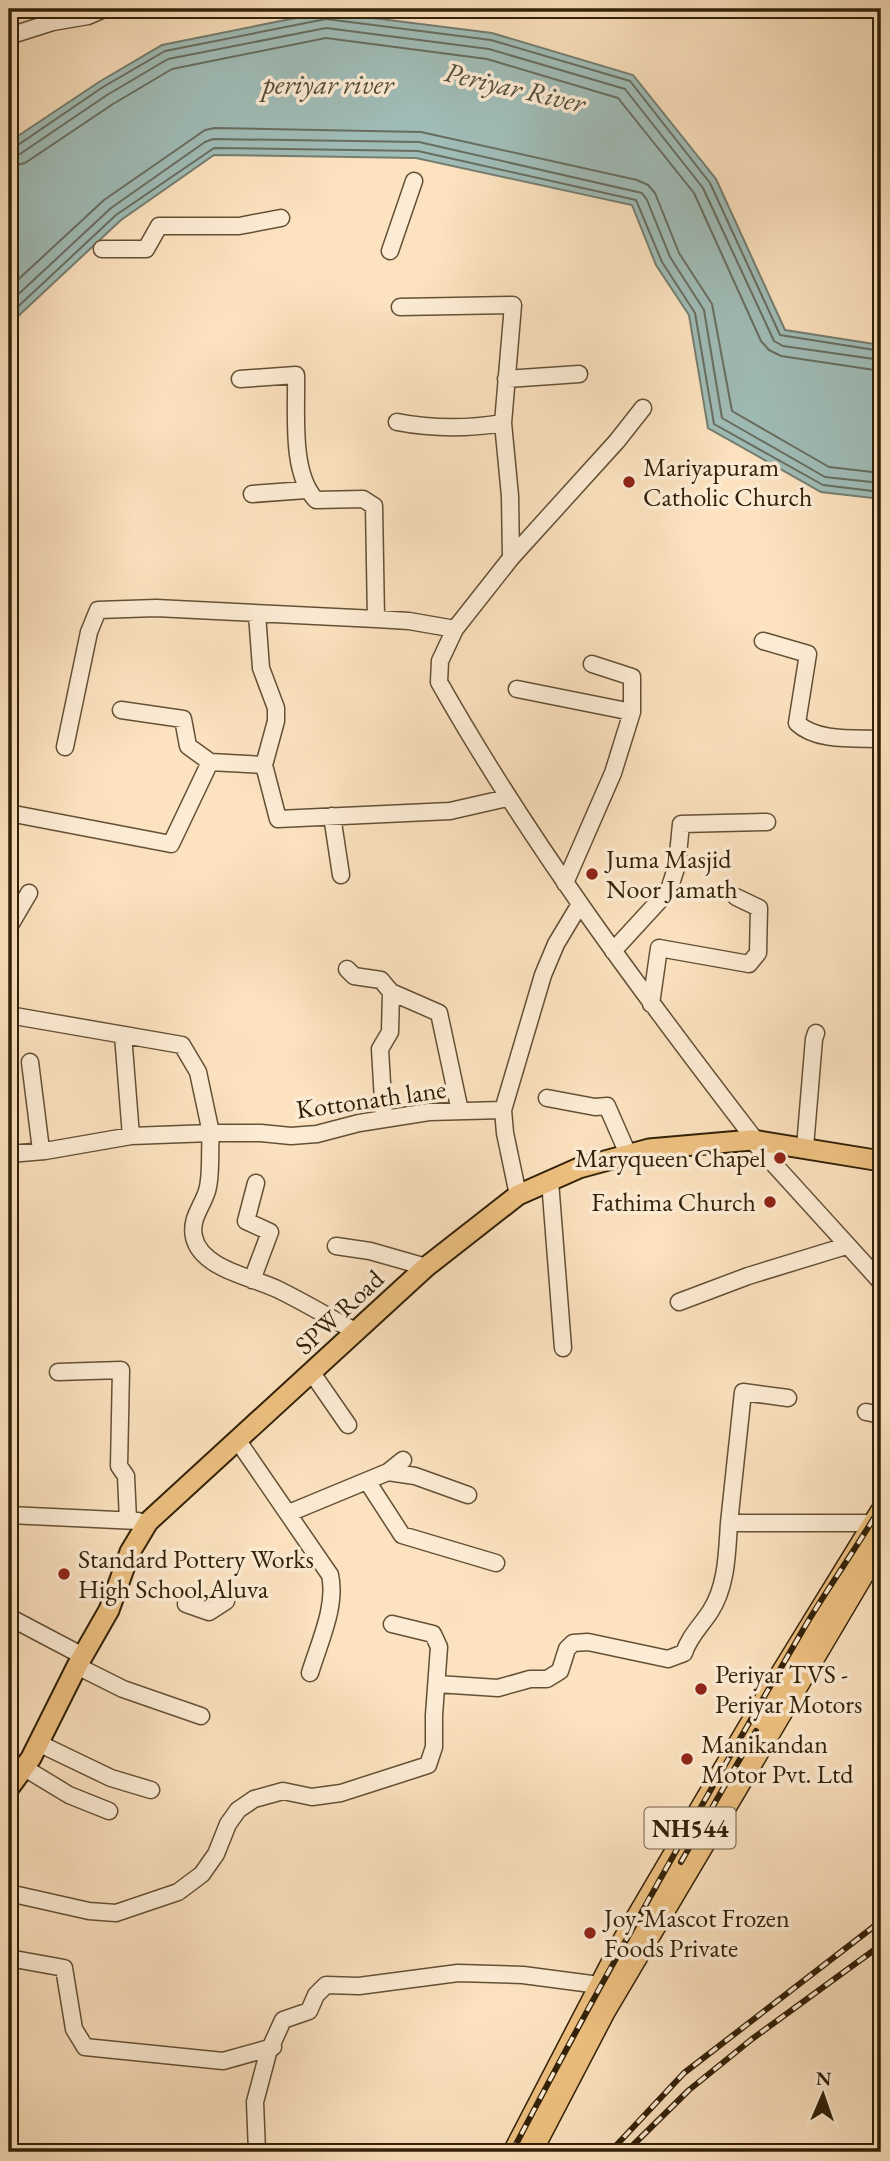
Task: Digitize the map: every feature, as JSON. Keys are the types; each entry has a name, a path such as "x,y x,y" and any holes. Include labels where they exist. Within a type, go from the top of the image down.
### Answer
{"highway":[{"name":"NH544","path":"514,2152 599,1985 755,1717 878,1517"},
{"name":"NH544","path":"531,2152 611,2001 881,1544"}],"main road":[{"name":"SPW Road","path":"9,1788 38,1743 109,1610 130,1552 148,1522 426,1267 517,1195 579,1168 649,1149 752,1140 881,1161"}],"street":[{"path":"9,36 54,22 88,16 104,9"},
{"path":"390,251 414,181"},
{"path":"102,249 146,249 159,226 239,226 281,218"},
{"path":"400,307 513,305 503,422 510,496 510,558"},
{"path":"506,379 579,374"},
{"path":"240,379 296,375 298,458 306,490 316,500 363,499 373,506 376,619"},
{"path":"643,408 617,441 510,558 455,629 440,661 439,682 507,797 651,1004 753,1137 752,1140 881,1282"},
{"path":"397,422 421,427 472,428 503,422"},
{"path":"252,494 306,490"},
{"path":"65,747 89,632 99,610 156,608 376,619 409,621 455,629"},
{"path":"257,614 261,668 276,708 264,765 278,819 450,811 507,797"},
{"path":"763,641 808,654 797,723 804,730 836,738 881,739"},
{"path":"565,883 613,773 632,712 632,677 592,664"},
{"path":"517,689 632,712"},
{"path":"121,710 183,719 188,746 210,762 264,765"},
{"path":"9,813 171,844 210,762"},
{"path":"332,816 341,875"},
{"path":"613,951 669,890 677,865 681,824 767,822"},
{"path":"9,927 29,894"},
{"path":"651,1004 659,948 749,964 758,953 759,908 736,897"},
{"path":"517,1195 503,1110 543,975 556,944 580,904"},
{"path":"347,969 354,976 381,980 391,992 439,1013 460,1111"},
{"path":"384,1118 380,1049 390,1032 391,992"},
{"path":"9,1015 182,1045 198,1072 211,1133 207,1191 194,1220 194,1237 201,1252 220,1265 275,1288 357,1332"},
{"path":"805,1147 816,1033"},
{"path":"123,1035 131,1136"},
{"path":"30,1062 41,1150"},
{"path":"547,1098 595,1107 607,1106 628,1154"},
{"name":"Kottonath lane","path":"9,1154 131,1136 211,1133 291,1136 317,1134 384,1118 429,1112 503,1110"},
{"path":"550,1181 563,1348"},
{"path":"252,1280 270,1232 246,1221 256,1183"},
{"path":"337,1246 370,1251 426,1267"},
{"path":"679,1303 748,1276 846,1246"},
{"path":"58,1372 121,1370 119,1466 126,1476 128,1520"},
{"path":"312,1373 348,1425"},
{"path":"437,1684 498,1688 530,1679 547,1679 560,1671 567,1649 573,1643 587,1642 668,1659 684,1653 689,1639 710,1612 719,1594 727,1563 743,1392 788,1398"},
{"path":"238,1441 330,1574 333,1588 310,1673"},
{"path":"289,1513 388,1472 403,1460"},
{"path":"388,1472 415,1476 468,1495"},
{"path":"367,1481 402,1535 496,1563"},
{"path":"9,1516 148,1522"},
{"path":"729,1522 878,1517"},
{"path":"186,1604 209,1612 226,1601"},
{"path":"9,1617 123,1689 201,1716"},
{"path":"9,1893 89,1911 116,1913 178,1892 202,1874 216,1854 228,1824 238,1810 254,1799 283,1791 312,1797 341,1793 428,1765 435,1747 439,1647 433,1634 392,1624"},
{"path":"38,1743 111,1778 151,1790"},
{"path":"23,1768 69,1795 109,1811"},
{"path":"9,1958 64,1968 74,2029 85,2047 223,2061 273,2047"},
{"path":"257,2152 255,2102 268,2053 283,2020 309,2011 316,1995 326,1985 359,1986 458,1973 523,1975 599,1985"}],"water":[{"name":"periyar river","path":"325,12 492,33 633,75 716,179 785,330 881,345 881,499 821,492 708,428 689,315 656,265 632,205 416,158 214,155 121,220 9,327 9,142 99,82 162,45"}],"railway":[{"path":"512,2152 693,1820 807,1623 881,1506"},
{"path":"681,1862 756,1731"},
{"path":"610,2152 684,2073 881,1921"},
{"path":"626,2152 689,2090 752,2039 881,1945"}],"place":[{"name":"Mariyapuram Catholic Church","path":"629,482"},
{"name":"Juma Masjid Noor Jamath","path":"592,874"},
{"name":"Maryqueen Chapel","path":"780,1158"},
{"name":"Fathima Church","path":"770,1202"},
{"name":"Standard Pottery Works High School,Aluva","path":"64,1574"},
{"name":"Periyar TVS - Periyar Motors","path":"701,1689"},
{"name":"Manikandan Motor Pvt. Ltd","path":"687,1759"},
{"name":"Joy-Mascot Frozen Foods Private","path":"590,1933"}],"water label":[{"name":"Periyar River","path":"515,87"}]}
